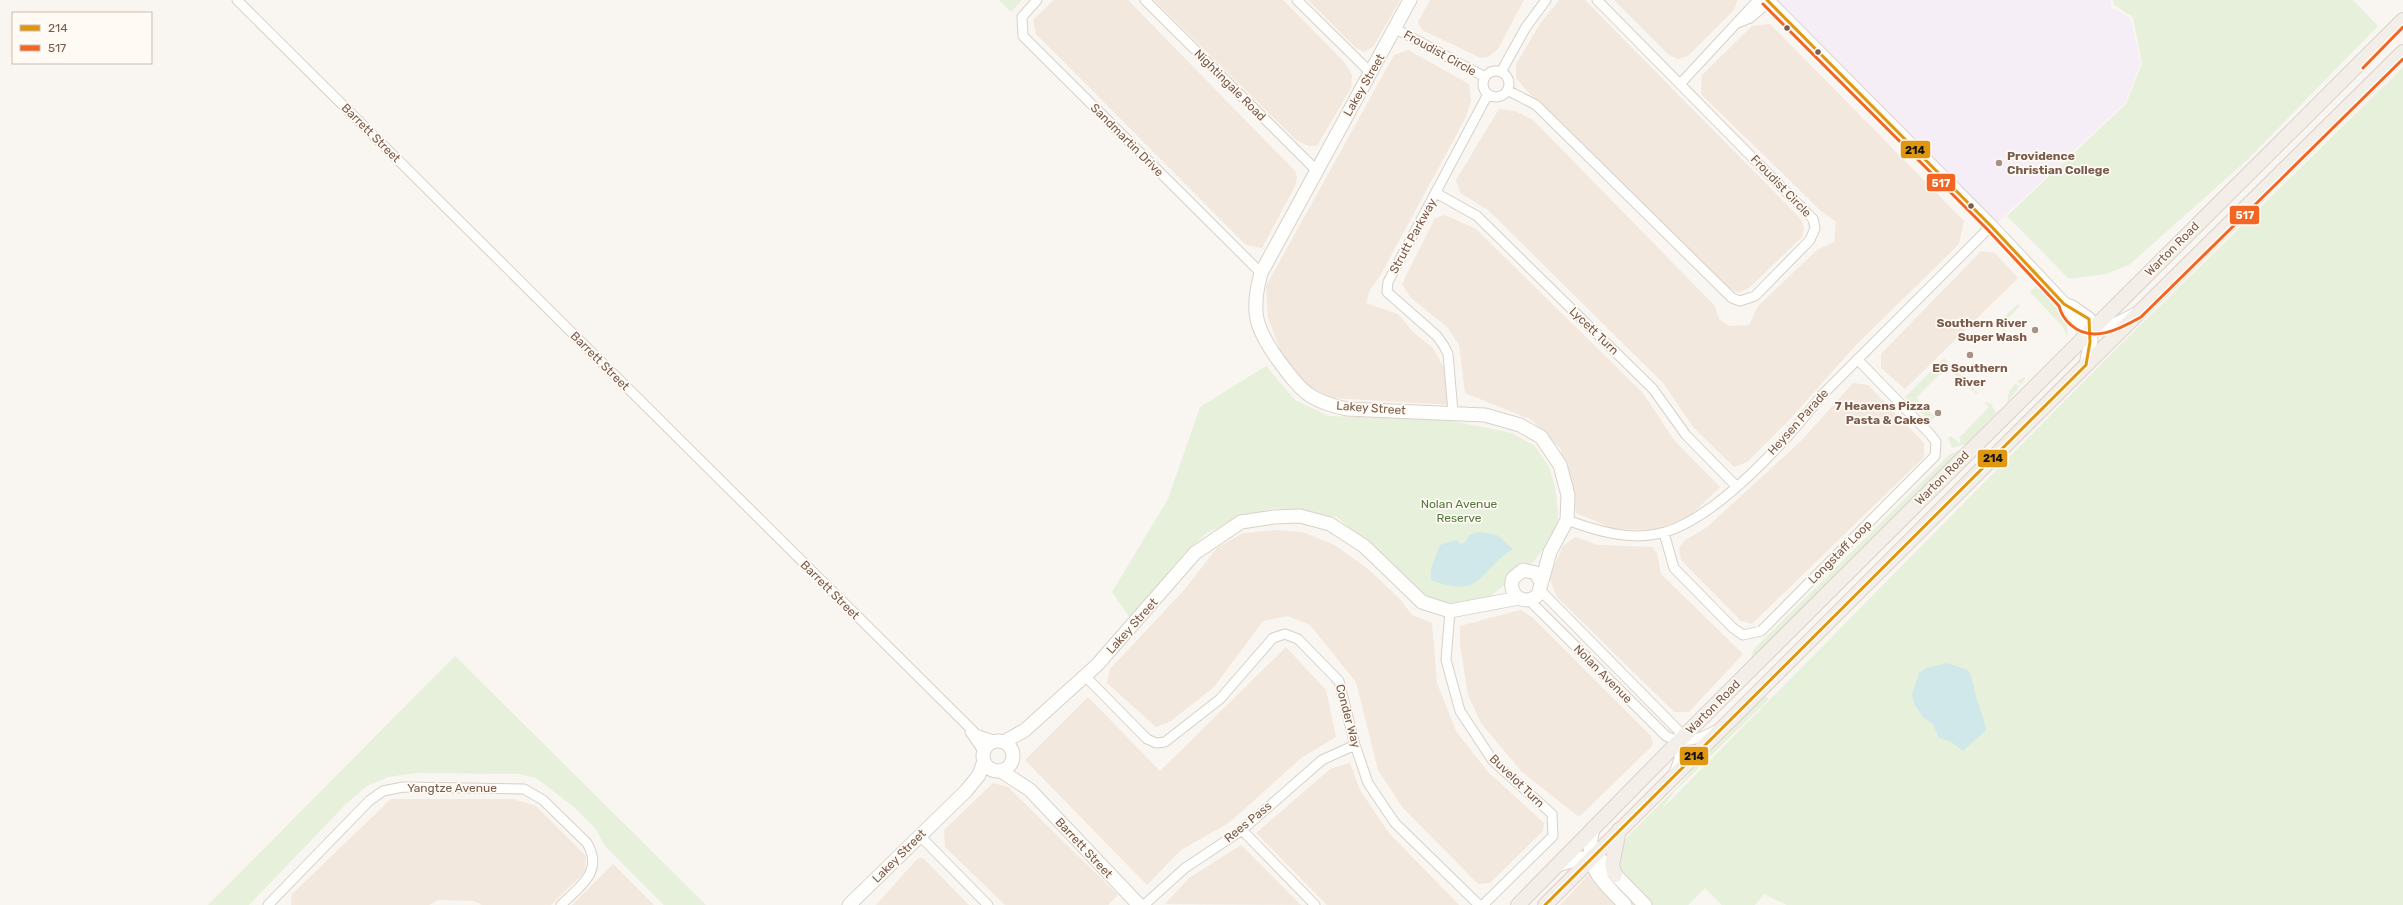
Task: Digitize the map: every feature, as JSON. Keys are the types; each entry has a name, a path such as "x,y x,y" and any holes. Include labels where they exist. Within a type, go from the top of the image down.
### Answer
{"main road":[{"name":"Warton Road","path":"1518,905 2232,188 2401,26"},
{"name":"Warton Road","path":"1545,905 1590,858 2086,364 2403,52"},
{"path":"2232,188 2276,154 2298,134 2304,133 2313,140"},
{"path":"1615,875 1612,865 1619,830"}],"street":[{"name":"Barrett Street","path":"237,0 976,734 1000,742"},
{"name":"Sandmartin Drive","path":"1037,0 1022,17 1023,36 1260,273"},
{"name":"Nightingale Road","path":"1145,0 1316,170"},
{"path":"1297,0 1371,73"},
{"name":"Lakey Street","path":"1410,0 1396,29 1316,170 1260,273 1255,298 1258,328 1263,339 1302,391 1327,405 1347,409 1453,412 1485,415 1520,425 1541,438 1560,464 1568,495 1567,520 1550,552 1541,586"},
{"path":"1501,72 1526,27 1546,0"},
{"name":"Froudist Circle","path":"1507,90 1536,105 1732,298 1740,301 1755,296 1810,240 1815,228 1814,219 1597,0"},
{"path":"1680,84 1737,24 1750,18 1765,1 1991,226 2064,304 2072,307 2089,319 2091,330 2086,364"},
{"name":"Froudist Circle","path":"1396,29 1485,77"},
{"path":"1490,72 1501,72 1508,78 1507,90 1496,97 1488,94 1484,88 1485,77 1490,72"},
{"name":"Strutt Parkway","path":"1453,412 1448,354 1444,346 1431,331 1387,292 1388,282 1488,94"},
{"name":"Lycett Turn","path":"1436,193 1482,222 1653,389 1686,435 1736,486"},
{"name":"Heysen Parade","path":"1567,520 1609,533 1633,536 1664,533 1692,522 1720,502 1799,425 1822,395 1991,226"},
{"path":"2091,330 2108,328 2138,313"},
{"name":"Longstaff Loop","path":"1664,533 1674,568 1743,635 1761,631 1935,456 1936,442 1930,434 1857,359"},
{"name":"Lakey Street","path":"849,905 966,791 979,775 988,745 1000,742 1025,730 1085,676 1125,635 1195,553 1241,522 1274,517 1300,516 1330,524 1364,546 1422,602 1450,611 1494,602 1524,599"},
{"name":"Lakey Street","path":"1494,602 1518,573 1526,570 1550,552"},
{"path":"1512,581 1512,590 1524,599 1536,597 1541,586 1536,573 1526,570"},
{"name":"Nolan Avenue","path":"1541,586 1673,724 1679,731 1681,740"},
{"name":"Nolan Avenue","path":"1524,599 1666,736 1681,740 1696,740 1724,725"},
{"name":"Buvelot Turn","path":"1450,611 1446,660 1460,711 1493,761 1552,814 1553,836 1483,905"},
{"name":"Conder Way","path":"1085,676 1147,739 1156,743 1165,742 1220,699 1273,638 1279,635 1293,636 1339,681 1355,745 1368,783 1395,823 1479,905"},
{"name":"Barrett Street","path":"964,722 984,756"},
{"name":"Lakey Street","path":"966,791 999,771 1013,758 1025,730"},
{"path":"1673,777 1680,759 1681,740"},
{"path":"1000,742 1010,747 1013,758"},
{"name":"Rees Pass","path":"1144,905 1185,868 1242,830 1322,760 1355,745"},
{"path":"984,756 989,768 999,771"},
{"name":"Barrett Street","path":"1013,758 1030,790"},
{"name":"Barrett Street","path":"999,771 1030,790 1139,905"},
{"name":"Yangtze Avenue","path":"271,904 376,796 383,791 404,787 442,787 524,789 534,793 554,810 587,843 592,852 594,861 592,870 586,880 561,905"},
{"path":"1592,829 1589,845 1592,868 1625,905"},
{"path":"1242,830 1315,905"},
{"path":"920,835 988,905"},
{"path":"1558,865 1580,858 1599,858 1645,905"}],"shaded area":[{"path":"1054,0 1128,0 1295,171 1297,177 1295,186 1262,248 1246,245 1036,34 1033,20"},
{"path":"1154,0 1283,0 1345,63 1352,75 1351,88 1317,146 1308,146 1295,139"},
{"path":"1308,0 1400,0 1373,47 1364,52 1356,48"},
{"path":"1430,0 1524,0 1498,49 1488,57 1481,58 1422,30 1418,22"},
{"path":"1559,0 1585,0 1801,219 1804,228 1802,237 1749,288 1738,293 1728,287 1527,91 1516,78 1516,64 1540,24"},
{"path":"1614,0 1737,0 1737,2 1734,10 1688,56 1678,59 1669,55"},
{"name":"Providence Christian College","path":"1776,0 2110,0 2112,8 2130,18 2141,63 2125,103 1997,223"},
{"path":"1770,24 1964,221 1959,244 1855,346 1792,417 1747,462 1734,467 1694,428 1663,383 1488,210 1460,193 1456,180 1499,109 1515,111 1533,120 1715,306 1719,319 1729,326 1749,325 1758,306 1817,250 1834,242 1836,222 1820,210 1701,94 1702,75 1752,26"},
{"path":"1408,50 1469,84 1471,100 1466,117 1380,276 1370,290 1366,303 1398,314 1414,333 1433,348 1444,368 1452,405 1333,398 1309,387 1293,372 1281,352 1268,318 1266,286 1394,55"},
{"path":"1445,215 1476,229 1643,393 1674,440 1720,487 1689,517 1654,530 1614,529 1576,513 1572,487 1560,448 1532,420 1465,393 1459,345 1447,327 1411,298 1402,284 1435,218"},
{"path":"1981,251 1995,253 2018,278 1905,389 1881,368 1881,354"},
{"path":"1853,383 1868,385 1924,443 1924,457 1752,624 1741,621 1681,560 1679,548 1685,540 1706,528 1801,441"},
{"path":"1278,530 1302,532 1335,545 1368,569 1399,598 1412,615 1432,623 1437,683 1456,731 1488,772 1544,823 1543,831 1490,883 1478,884 1403,808 1378,770 1356,682 1310,625 1288,616 1263,621 1214,687 1171,721 1156,727 1107,683 1110,669 1184,590 1217,548 1243,533"},
{"path":"1575,537 1598,545 1652,547 1657,553 1661,574 1743,654 1689,712 1674,712 1557,597 1549,577 1563,546"},
{"path":"1520,610 1532,617 1651,736 1653,745 1579,817 1521,771 1481,723 1468,695 1460,644 1460,626"},
{"path":"1286,647 1326,690 1336,737 1301,758 1230,822 1181,850 1147,885 1025,760 1088,697 1160,771"},
{"path":"1350,763 1360,790 1389,833 1459,905 1327,905 1256,833 1330,769"},
{"path":"993,783 1008,787 1118,895 1108,905 1005,905 945,847 944,830"},
{"path":"391,799 513,799 536,806 586,856 585,872 551,905 482,905 474,901 438,900 429,905 291,905 292,894"},
{"path":"1241,845 1301,905 1165,904 1189,878"},
{"path":"1606,856 1607,876 1636,905 1560,905"},
{"path":"918,858 923,858 969,905 876,905"},
{"path":"613,864 654,905 572,905"}],"green space":[{"path":"999,0 1022,0 1011,12"},
{"path":"2113,0 2353,0 2378,26 2247,160 2129,265 2106,274 2069,279 2007,216 2126,104 2142,64 2133,17 2114,5"},
{"path":"2403,67 2403,905 1787,905 1764,894 1755,905 1722,905 1705,888 1688,905 1651,905 1617,867 1620,848 1630,834 1681,783 1711,748 1764,695 1769,699 1674,792 1660,811 2111,354"},
{"path":"2036,286 2058,308 2066,321 2067,336 2063,327 2030,292"},
{"path":"2018,304 2020,306 2001,325 2005,330 2004,331 1999,325 2000,321"},
{"path":"1944,358 1978,393 1976,394 1947,367 1916,398 1935,417 1930,422 1905,397"},
{"name":"Nolan Avenue Reserve","path":"1266,366 1295,400 1329,416 1447,420 1512,433 1535,446 1549,467 1555,486 1558,512 1557,530 1535,560 1486,600 1460,605 1430,599 1337,517 1275,508 1237,519 1207,533 1185,552 1130,618 1112,592 1168,499 1200,407"},
{"path":"2025,377 2025,379 2007,403 2009,391 2016,383 2019,386 2020,384 2017,381"},
{"path":"1984,402 1991,404 1996,413 1966,444 1952,448 1948,438 1951,436 1959,443 1961,440 1959,438 1989,407"},
{"path":"1967,446 1751,660 1753,650 1949,455"},
{"path":"455,656 706,905 664,905 605,846 595,828 574,807 536,778 519,774 416,773 388,777 367,786 346,804 249,905 208,905"}],"water":[{"path":"1479,532 1497,535 1513,549 1501,557 1471,585 1461,587 1431,580 1431,568 1440,545 1456,540 1461,544 1466,542 1469,535"},
{"path":"1947,663 1968,670 1972,678 1986,730 1963,751 1950,741 1939,738 1933,724 1923,717 1914,704 1912,694 1919,673 1926,668"}],"transit line":[{"name":"214","path":"1545,905 2086,365 2090,342 2089,319 2064,304 1991,226 1767,0"},
{"name":"517","path":"1763,4 1987,229 2059,306 2062,314 2069,323 2079,331 2097,334 2115,330 2141,317 2403,59"},
{"name":"517","path":"2363,68 2403,27"}],"place":[{"name":"Providence Christian College","path":"1999,163"},
{"name":"Southern River Super Wash","path":"2035,330"},
{"name":"EG Southern River","path":"1970,355"},
{"name":"7 Heavens Pizza Pasta & Cakes","path":"1938,413"}]}
